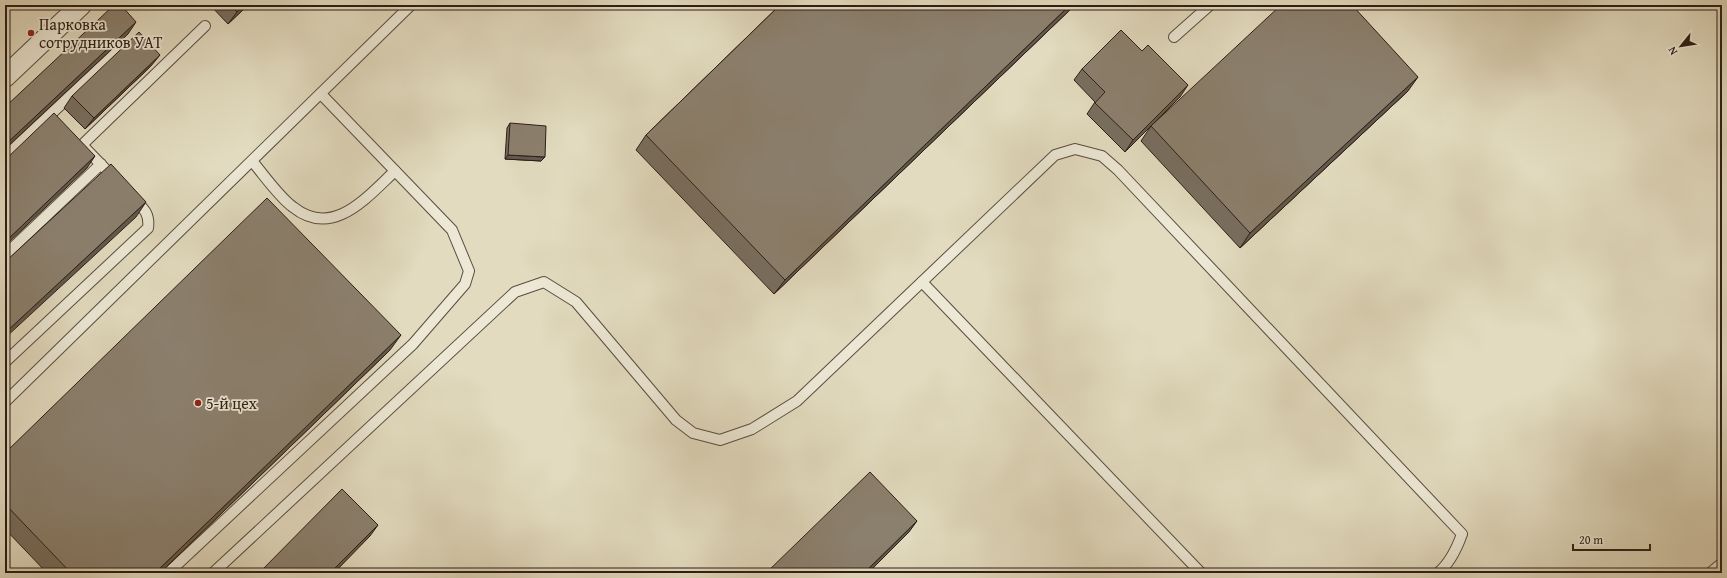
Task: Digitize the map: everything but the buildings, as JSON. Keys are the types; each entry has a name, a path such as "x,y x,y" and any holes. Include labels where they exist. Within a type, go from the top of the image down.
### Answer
{"street":[{"path":"5,78 81,5"}],"lane":[{"path":"5,402 411,5"},
{"path":"1174,37 1210,5"},
{"path":"5,362 148,228 149,218 147,212 80,142 205,26"},
{"path":"5,157 54,116 118,51"},
{"path":"168,573 413,344 465,284 468,271 452,230 321,94"},
{"path":"213,573 515,292 544,282 576,302 676,420 693,433 720,440 752,429 797,401 1056,155 1074,150 1102,156 1118,170 1462,534 1456,549 1443,569 1438,573"},
{"path":"252,162 292,207 311,217 337,218 359,205 395,171"},
{"path":"5,255 100,164"},
{"path":"922,282 1201,573"},
{"path":"1710,573 1722,563"}],"place":[{"name":"Парковка сотрудников УАТ","path":"31,33"},
{"name":"5-й цех","path":"198,403"}]}
